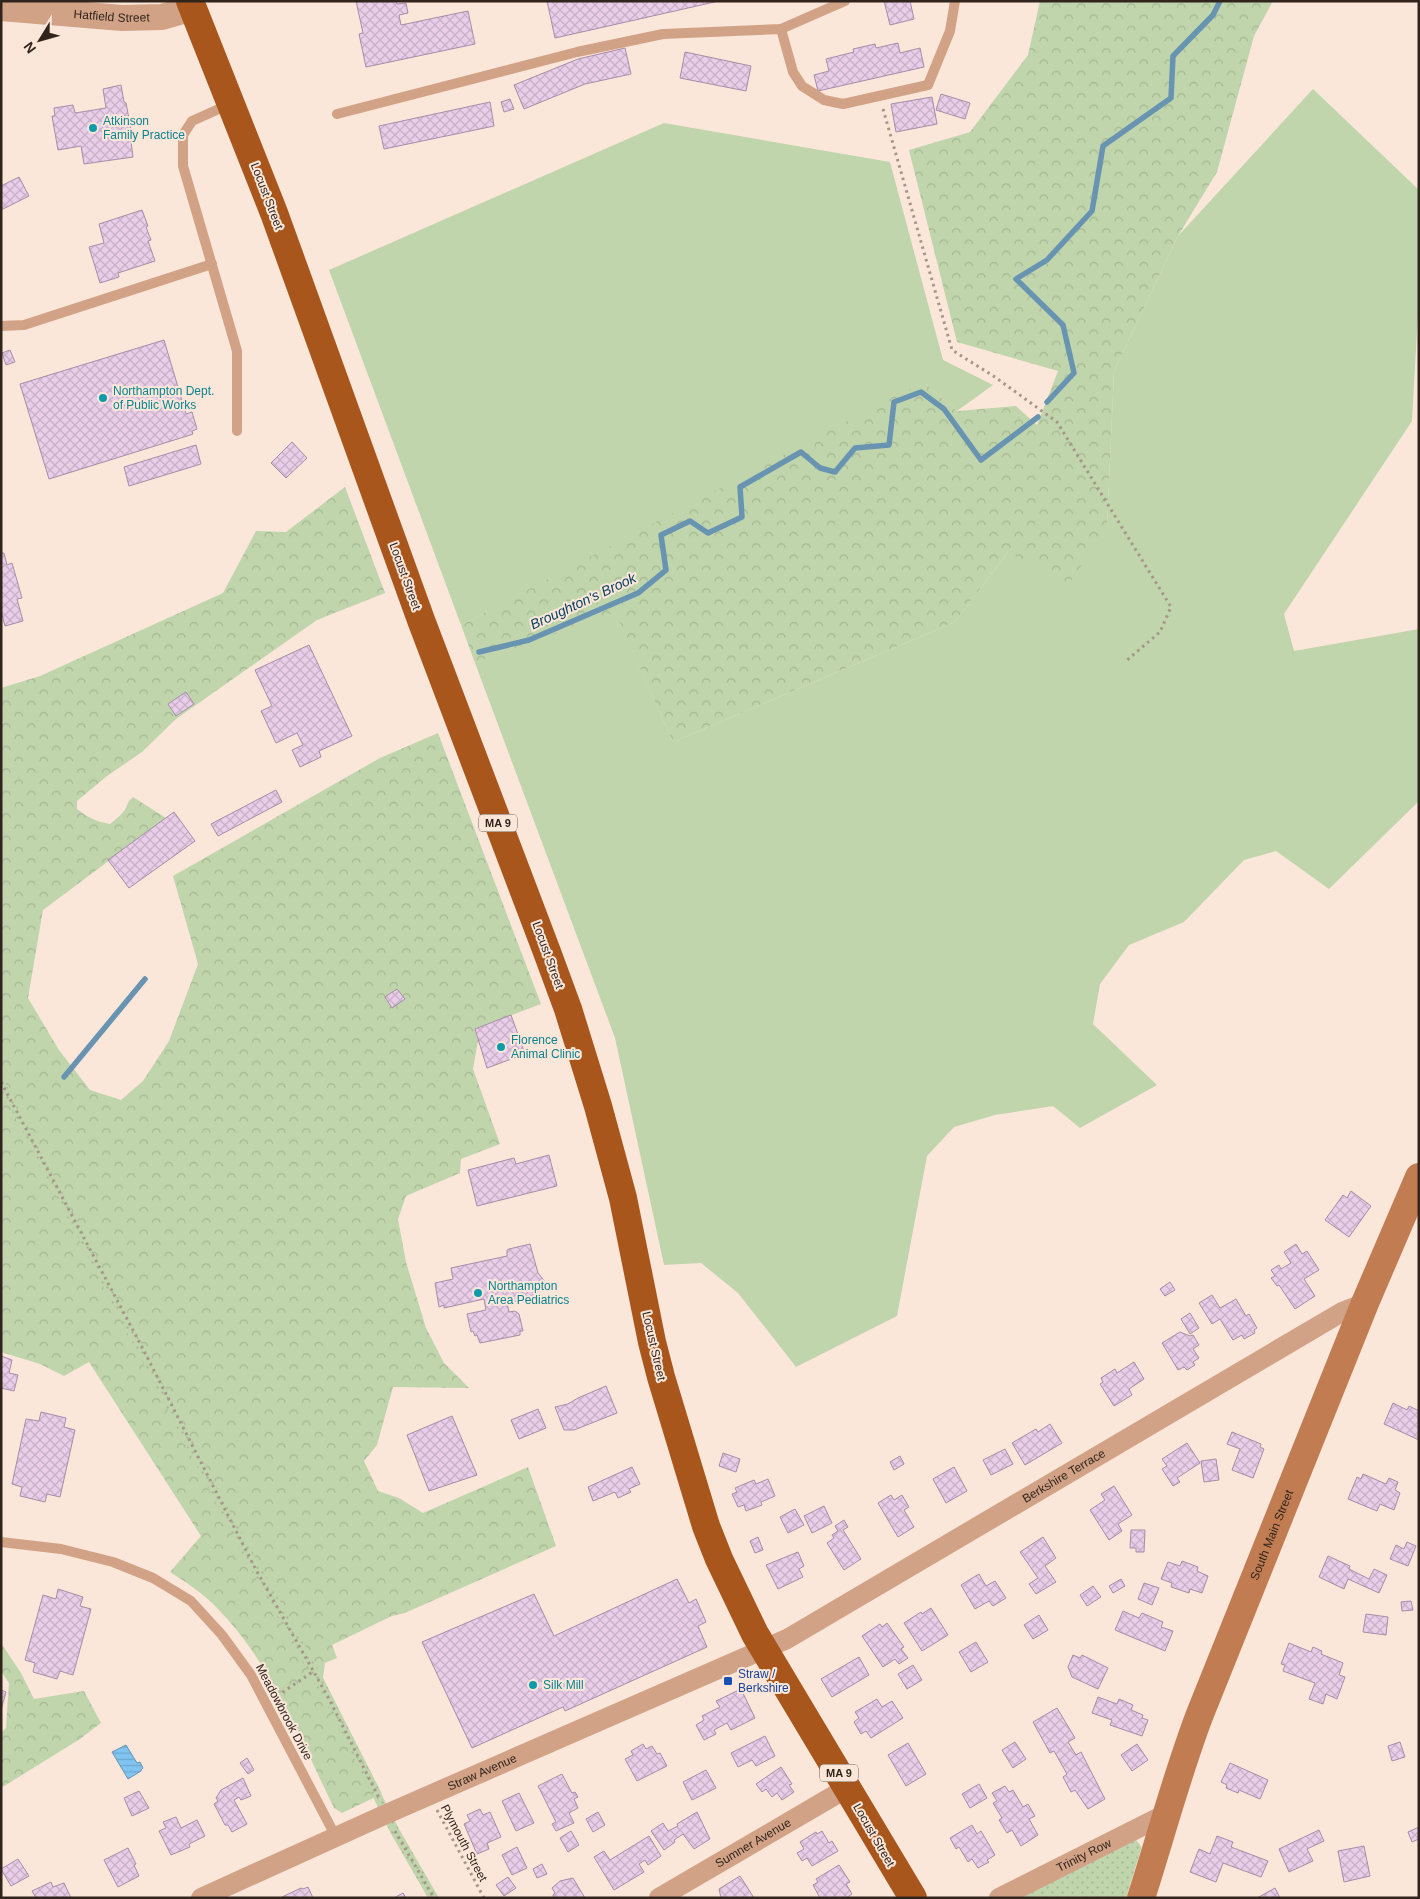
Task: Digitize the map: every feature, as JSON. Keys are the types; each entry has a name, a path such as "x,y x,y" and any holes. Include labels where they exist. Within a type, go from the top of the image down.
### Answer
{"highway":[{"name":"Locust Street","path":"192,5 274,213 421,620 568,1009 614,1162 633,1243 652,1342 692,1483 719,1559 764,1650 913,1898"}],"main road":[{"name":"South Main Street","path":"1141,1898 1182,1762 1200,1714 1365,1303 1419,1177"}],"street":[{"name":"Hatfield Street","path":"1,8 122,18 162,17 192,5"},
{"name":"Berkshire Terrace","path":"764,1650 858,1598 1342,1312 1365,1303"},
{"name":"Straw Avenue","path":"201,1898 239,1890 336,1837 764,1650"},
{"name":"Sumner Avenue","path":"658,1898 847,1788"},
{"name":"Trinity Row","path":"999,1898 1168,1813"}],"lane":[{"path":"337,114 577,52 663,34 781,29 844,1"},
{"path":"781,29 793,72 802,86 824,100 843,104 928,85 950,31 955,1"},
{"path":"231,104 192,121 183,135 183,166 237,351 237,431"},
{"path":"1,326 24,325 212,264"},
{"name":"Meadowbrook Drive","path":"1,1542 61,1549 113,1562 153,1578 191,1601 222,1635 251,1675 336,1837"}],"path":[{"path":"880,96 952,350 995,377 1057,422 1171,607 1160,632 1126,661"},
{"path":"1,1082 138,1340 255,1568 314,1670 380,1800"},
{"path":"266,1703 314,1670"},
{"name":"Plymouth Street","path":"429,1796 484,1898"},
{"path":"392,1825 434,1898"}],"green space":[{"path":"1040,1 1273,1 1254,36 1217,172 1178,236 1114,371 1107,529 1069,584 1008,552 955,622 673,742 615,612 475,663 461,625 902,392 926,384 957,411 1016,406 1037,425 1058,371 957,342 909,150 970,132 1028,55"},
{"path":"1313,89 1419,190 1419,295 1412,421 1284,614 1294,651 1419,629 1419,801 1329,889 1276,851 1244,860 1184,922 1129,945 1100,984 1093,1024 1157,1085 1080,1128 1053,1106 995,1115 954,1127 927,1156 897,1316 796,1367 738,1293 701,1263 664,1265 615,1038 475,663 615,611 673,742 955,622 1008,552 1107,528 1114,371 1178,236"},
{"path":"664,123 890,162 943,360 993,385 957,411 926,384 461,625 329,270"},
{"path":"345,487 385,593 317,620 176,719 142,752 107,776 77,801 77,809 92,819 110,824 119,817 133,797 166,818 43,910 28,998 59,1050 90,1090 121,1100 143,1081 169,1041 198,964 173,876 380,758 438,733 541,1004 475,1029 478,1041 473,1069 500,1144 461,1159 460,1173 406,1196 398,1219 406,1262 426,1328 444,1363 469,1388 393,1387 377,1445 364,1461 378,1491 399,1498 423,1513 528,1467 556,1546 405,1613 392,1616 332,1645 337,1658 325,1663 323,1678 382,1794 342,1813 334,1808 284,1704 254,1654 213,1604 170,1572 201,1536 89,1362 64,1376 40,1364 1,1352 1,688 40,676 223,593 256,531 286,532"},
{"path":"1,1075 222,1497 324,1680 399,1829 439,1898 428,1898 390,1832 339,1727 252,1572 1,1090"},
{"path":"1,1643 21,1673 34,1699 84,1691 101,1723 80,1739 1,1788 1,1733 6,1728 9,1683 1,1671"},
{"path":"1136,1840 1141,1849 1126,1898 1015,1898"}],"water":[{"path":"126,1745 137,1763 140,1762 143,1768 128,1779 112,1752"}],"building":[{"path":"356,1 396,1 397,4 406,3 408,13 399,15 401,25 468,11 475,44 366,67 359,34 363,33"},
{"path":"547,1 719,1 555,38"},
{"path":"884,1 910,1 914,19 890,25"},
{"path":"898,43 900,53 920,48 924,67 818,91 814,75 829,71 826,59 854,52 853,49 875,44 876,48"},
{"path":"625,48 631,74 585,84 524,109 514,85 578,59"},
{"path":"685,52 751,66 746,91 680,78"},
{"name":"Atkinson Family Practice","path":"121,85 133,140 131,141 133,157 84,164 81,146 58,150 52,116 55,116 54,108 73,105 75,113 106,108 103,89"},
{"path":"941,94 970,103 965,119 936,110"},
{"path":"932,97 937,124 896,132 891,104"},
{"path":"510,99 514,109 504,112 501,102"},
{"path":"490,102 494,126 384,149 379,126"},
{"path":"19,177 29,196 1,210 1,186"},
{"path":"142,210 148,226 146,227 151,240 148,241 155,261 118,273 119,277 100,283 89,247 104,243 99,224"},
{"name":"Northampton Dept. of Public Works","path":"164,340 186,414 192,412 197,429 192,431 193,434 49,479 20,384"},
{"path":"10,350 15,362 6,365 2,353"},
{"path":"292,442 307,458 286,478 271,463"},
{"path":"196,445 201,464 129,486 124,467"},
{"path":"1,553 4,553 7,565 12,563 22,598 17,599 23,621 5,626 1,611"},
{"path":"309,645 352,736 319,751 321,757 300,767 292,750 303,745 297,733 276,743 261,711 272,706 255,670"},
{"path":"186,692 194,704 176,716 168,704"},
{"path":"276,790 282,802 218,836 211,824"},
{"path":"174,812 195,841 129,888 108,860"},
{"path":"397,989 405,999 392,1008 385,997"},
{"name":"Florence Animal Clinic","path":"511,1015 525,1054 487,1068 475,1029"},
{"path":"549,1155 557,1186 477,1206 468,1170 514,1158 516,1164"},
{"path":"1351,1191 1371,1206 1349,1237 1325,1220 1343,1195 1347,1198"},
{"name":"Northampton Area Pediatrics","path":"530,1244 538,1273 550,1288 540,1290 534,1295 523,1296 523,1293 517,1294 519,1301 507,1303 509,1312 515,1311 519,1314 523,1331 520,1331 520,1335 480,1343 477,1335 475,1336 473,1331 471,1332 467,1314 486,1310 484,1299 444,1308 444,1305 439,1307 435,1283 453,1279 451,1268 507,1256 507,1250"},
{"path":"1296,1244 1302,1254 1307,1251 1319,1270 1304,1279 1315,1296 1295,1309 1279,1285 1277,1286 1271,1278 1275,1276 1271,1270 1279,1265 1281,1269 1291,1263 1284,1252"},
{"path":"1170,1282 1175,1290 1165,1296 1160,1289"},
{"path":"1212,1295 1220,1308 1236,1299 1246,1316 1249,1314 1257,1328 1254,1330 1255,1333 1244,1339 1242,1335 1233,1340 1220,1319 1212,1324 1199,1303"},
{"path":"1190,1313 1199,1328 1190,1334 1181,1319"},
{"path":"1180,1332 1190,1336 1193,1335 1199,1345 1193,1349 1199,1358 1193,1362 1195,1365 1187,1370 1184,1367 1178,1370 1162,1343"},
{"path":"1,1356 12,1360 9,1373 18,1375 14,1391 1,1388"},
{"path":"1134,1362 1144,1379 1129,1389 1132,1395 1114,1406 1100,1384 1103,1382 1101,1378 1115,1369 1117,1373"},
{"path":"606,1386 617,1413 574,1430 564,1430 555,1407 568,1404"},
{"path":"1393,1403 1407,1410 1409,1406 1419,1411 1419,1440 1384,1424"},
{"path":"538,1409 546,1428 519,1439 511,1420"},
{"path":"41,1412 66,1418 64,1427 75,1430 60,1497 47,1494 45,1502 20,1496 22,1487 12,1484 26,1419 39,1421"},
{"path":"452,1416 477,1475 429,1491 407,1435"},
{"path":"1050,1424 1062,1443 1025,1465 1012,1443 1036,1429 1038,1432"},
{"path":"1232,1432 1261,1444 1260,1447 1264,1449 1253,1478 1232,1470 1240,1449 1227,1444"},
{"path":"1187,1443 1200,1463 1177,1478 1180,1482 1173,1486 1162,1469 1167,1466 1162,1459"},
{"path":"1005,1449 1013,1464 991,1475 983,1460"},
{"path":"723,1453 740,1459 736,1472 719,1466"},
{"path":"900,1456 904,1464 894,1470 890,1462"},
{"path":"1216,1459 1219,1480 1204,1482 1201,1461"},
{"path":"632,1467 640,1484 629,1489 631,1492 618,1498 615,1492 593,1501 588,1487"},
{"path":"954,1467 967,1491 946,1503 933,1479"},
{"path":"1363,1474 1386,1484 1389,1478 1398,1482 1395,1490 1400,1493 1394,1510 1380,1504 1377,1511 1348,1499 1357,1477 1361,1479"},
{"path":"768,1479 775,1496 761,1502 762,1505 746,1511 744,1505 738,1507 732,1494 737,1492 735,1488 754,1480 756,1484"},
{"path":"1114,1486 1132,1515 1118,1524 1122,1531 1109,1540 1090,1510 1105,1500 1101,1494"},
{"path":"891,1495 894,1500 902,1495 909,1507 904,1510 914,1527 898,1537 878,1503"},
{"path":"824,1506 832,1523 812,1533 804,1516"},
{"path":"795,1509 804,1525 788,1533 780,1517"},
{"path":"844,1520 848,1527 843,1530 861,1559 844,1570 827,1543 834,1538 832,1535 838,1531 835,1526"},
{"path":"1131,1530 1145,1530 1144,1552 1136,1552 1136,1548 1130,1548"},
{"path":"758,1537 763,1550 755,1553 750,1541"},
{"path":"1043,1537 1056,1558 1045,1566 1056,1582 1036,1594 1029,1584 1038,1578 1020,1552"},
{"path":"1407,1542 1416,1546 1408,1566 1390,1559 1396,1545 1404,1549"},
{"path":"798,1552 804,1566 799,1569 803,1577 778,1589 766,1565"},
{"path":"1328,1556 1350,1566 1349,1569 1369,1579 1374,1569 1387,1575 1379,1593 1348,1579 1344,1589 1319,1577"},
{"path":"1182,1561 1198,1567 1197,1571 1208,1576 1202,1593 1190,1589 1189,1593 1171,1587 1172,1583 1161,1579 1168,1562 1180,1566"},
{"path":"979,1574 986,1586 995,1581 1006,1598 993,1606 989,1601 975,1609 961,1585"},
{"name":"Silk Mill","path":"677,1579 689,1603 696,1599 706,1622 698,1626 707,1647 565,1711 563,1707 472,1748 422,1642 534,1594 554,1636"},
{"path":"1121,1579 1125,1586 1113,1593 1109,1586"},
{"path":"1144,1583 1159,1588 1152,1605 1138,1599"},
{"path":"1093,1586 1101,1597 1087,1606 1080,1595"},
{"path":"58,1589 83,1597 80,1606 91,1609 73,1675 60,1671 57,1679 33,1672 35,1663 25,1660 43,1595 56,1599"},
{"path":"1411,1601 1413,1610 1402,1611 1401,1602"},
{"path":"931,1608 948,1635 922,1651 904,1623"},
{"path":"1123,1611 1139,1618 1142,1613 1163,1622 1161,1627 1173,1631 1165,1651 1115,1630"},
{"path":"1366,1614 1388,1617 1386,1635 1363,1632"},
{"path":"1039,1615 1048,1630 1033,1639 1024,1625"},
{"path":"887,1623 904,1647 901,1649 908,1658 899,1664 895,1659 883,1667 862,1636 880,1624 882,1627"},
{"path":"976,1642 988,1662 971,1672 959,1652"},
{"path":"1289,1643 1311,1652 1313,1647 1322,1651 1321,1654 1343,1663 1339,1675 1345,1677 1337,1699 1326,1694 1323,1704 1309,1699 1315,1683 1283,1671 1285,1665 1281,1664"},
{"path":"1073,1655 1080,1658 1082,1655 1108,1668 1098,1689 1072,1677 1068,1667"},
{"path":"859,1657 869,1675 832,1697 821,1679"},
{"path":"913,1665 922,1680 907,1689 898,1674"},
{"path":"741,1689 755,1718 731,1730 727,1723 714,1730 716,1734 704,1740 696,1725 704,1720 702,1716 720,1707 716,1701"},
{"path":"1,1690 6,1692 1,1710"},
{"path":"1098,1697 1117,1704 1119,1699 1133,1705 1131,1710 1143,1715 1142,1718 1148,1720 1142,1736 1110,1725 1112,1720 1092,1713"},
{"path":"877,1699 882,1707 892,1701 903,1718 871,1738 866,1731 861,1734 854,1722 859,1718 855,1712"},
{"path":"1057,1708 1075,1738 1068,1742 1076,1755 1081,1752 1105,1799 1088,1809 1075,1790 1071,1792 1063,1777 1067,1774 1054,1751 1050,1753 1033,1722"},
{"path":"765,1736 775,1756 756,1766 752,1760 738,1767 731,1753"},
{"path":"1015,1742 1026,1759 1013,1768 1002,1750"},
{"path":"1400,1742 1405,1757 1392,1761 1388,1746"},
{"path":"908,1743 926,1774 906,1786 888,1755"},
{"path":"643,1744 646,1749 652,1746 657,1754 660,1753 667,1766 637,1781 625,1759 633,1755 631,1751"},
{"path":"1137,1744 1148,1760 1132,1771 1121,1755"},
{"path":"247,1758 254,1770 248,1774 240,1763"},
{"path":"1230,1763 1268,1780 1260,1799 1239,1790 1238,1793 1226,1788 1227,1785 1221,1782"},
{"path":"781,1767 792,1784 789,1785 794,1792 782,1800 777,1793 772,1797 766,1789 762,1792 756,1784"},
{"path":"706,1770 716,1788 692,1800 683,1782"},
{"path":"562,1774 572,1793 575,1792 578,1797 574,1799 578,1808 569,1813 574,1823 556,1831 552,1824 556,1822 538,1786"},
{"path":"243,1778 251,1796 241,1800 239,1797 234,1800 247,1824 232,1832 228,1825 225,1825 214,1804 218,1801 216,1798 221,1790"},
{"path":"979,1784 987,1798 970,1808 962,1794"},
{"path":"1005,1786 1009,1792 1013,1790 1023,1807 1028,1804 1035,1816 1029,1819 1038,1835 1021,1846 1012,1830 1007,1833 999,1820 1002,1818 993,1803 997,1801 992,1793"},
{"path":"139,1791 149,1808 132,1816 124,1798"},
{"path":"519,1793 534,1823 516,1831 502,1801"},
{"path":"480,1809 483,1815 490,1812 501,1837 487,1843 489,1849 477,1854 464,1824 470,1821 467,1815"},
{"path":"598,1812 605,1825 593,1832 586,1819"},
{"path":"697,1812 710,1839 694,1849 683,1834 664,1850 651,1831 663,1823 668,1831"},
{"path":"176,1817 181,1828 197,1820 205,1836 189,1844 190,1847 171,1855 159,1831 166,1828 163,1822"},
{"path":"972,1825 977,1834 981,1831 995,1855 987,1860 989,1862 978,1868 972,1859 968,1862 959,1847 956,1849 950,1838"},
{"path":"1419,1827 1419,1839 1412,1842 1408,1832"},
{"path":"1319,1830 1324,1841 1307,1849 1313,1861 1289,1872 1279,1849"},
{"path":"571,1831 579,1845 568,1852 560,1838"},
{"path":"822,1831 829,1843 832,1841 838,1851 812,1866 807,1858 802,1861 797,1853 804,1849 800,1842 816,1832 817,1834"},
{"path":"649,1836 661,1856 648,1865 645,1860 639,1864 644,1872 614,1890 594,1857 604,1851 610,1860"},
{"path":"1217,1836 1233,1842 1231,1847 1268,1861 1261,1877 1223,1863 1216,1882 1190,1872 1199,1849 1210,1854"},
{"path":"1364,1846 1370,1876 1344,1882 1338,1851"},
{"path":"517,1847 527,1868 512,1875 502,1855"},
{"path":"128,1848 136,1864 134,1865 139,1876 118,1887 104,1860"},
{"path":"18,1859 29,1876 11,1886 1,1869"},
{"path":"542,1864 547,1874 537,1878 533,1869"},
{"path":"839,1865 850,1882 846,1884 852,1894 846,1898 820,1898 813,1885 818,1882 816,1879"},
{"path":"740,1876 754,1898 721,1898 719,1889"},
{"path":"508,1877 516,1888 504,1896 496,1885"},
{"path":"573,1878 585,1898 554,1898 553,1895 555,1893 552,1888 560,1881"},
{"path":"51,1882 53,1887 64,1883 71,1898 36,1898 32,1891"},
{"path":"308,1887 313,1898 282,1897 301,1888"},
{"path":"1275,1888 1280,1898 1257,1898"},
{"path":"403,1893 406,1898 394,1898"}],"waterway":[{"name":"Broughton's Brook","path":"1047,402 1074,373 1063,325 1016,279 1047,260 1092,211 1103,146 1171,98 1173,56 1213,15 1220,1"},
{"name":"Broughton's Brook","path":"479,652 529,640 638,593 666,570 661,535 690,521 708,533 742,517 740,487 801,452 820,468 835,472 855,448 889,445 894,402 921,392 944,409 981,460 1038,417"},
{"name":"Broughton's Brook","path":"64,1077 145,979"}],"place":[{"name":"Atkinson Family Practice","path":"93,128"},
{"name":"Northampton Dept. of Public Works","path":"103,398"},
{"name":"Florence Animal Clinic","path":"501,1047"},
{"name":"Northampton Area Pediatrics","path":"478,1293"},
{"name":"Straw / Berkshire","path":"728,1681"},
{"name":"Silk Mill","path":"533,1685"}]}
